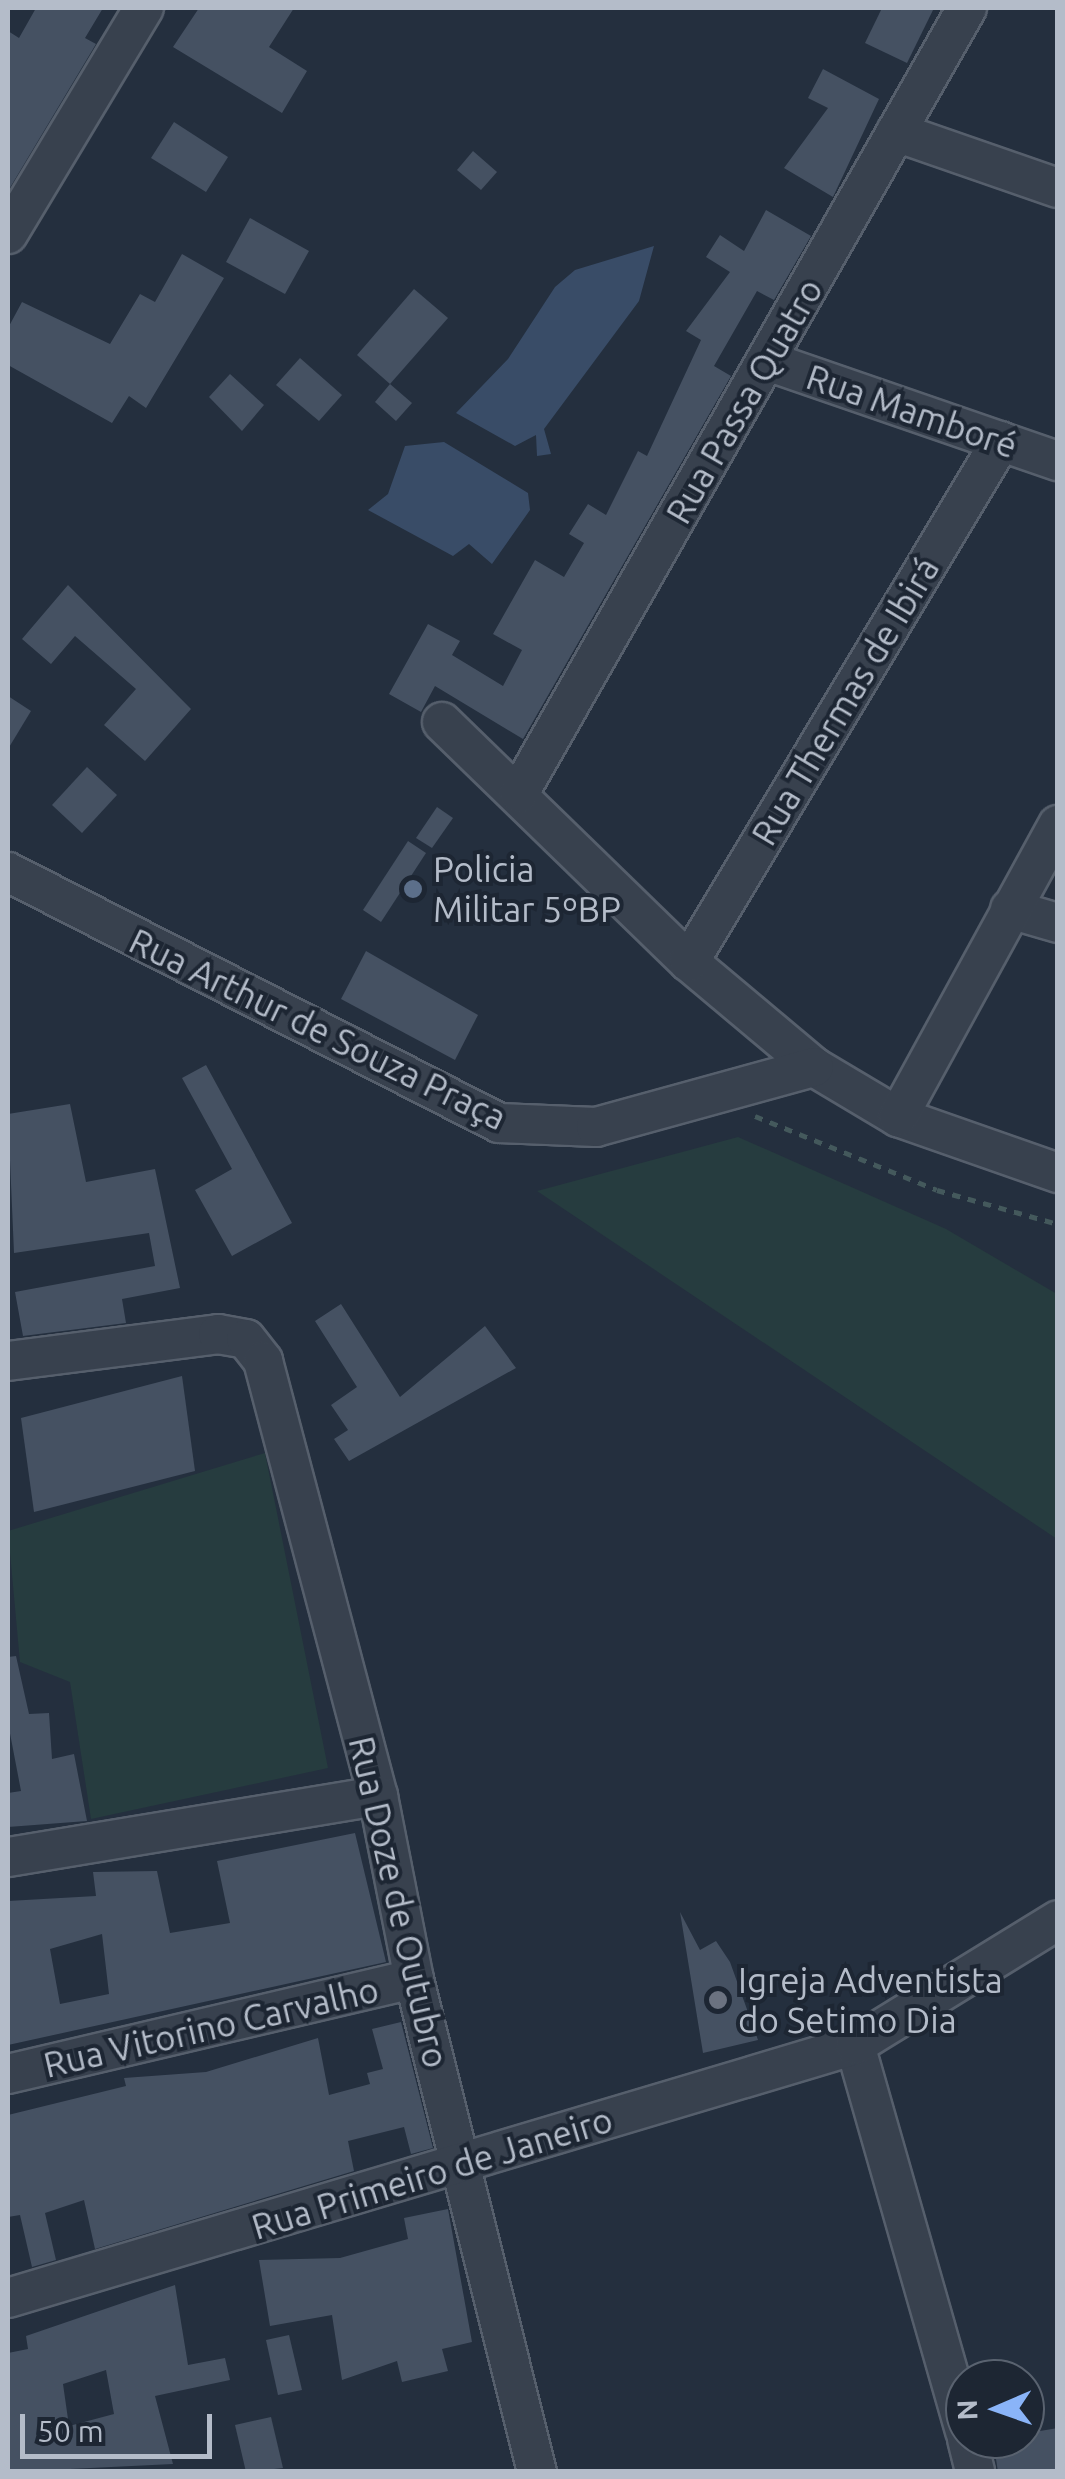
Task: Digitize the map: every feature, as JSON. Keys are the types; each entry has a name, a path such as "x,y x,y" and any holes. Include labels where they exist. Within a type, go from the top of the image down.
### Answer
{"street":[{"path":"8,234 144,8"},
{"name":"Rua Passa Quatro","path":"519,793 967,8"},
{"path":"896,132 1058,188"},
{"name":"Rua Mamboré","path":"767,362 1058,460"},
{"name":"Rua Thermas de Ibirá","path":"689,962 1001,441"},
{"path":"442,722 689,962 814,1067 898,1117 1058,1173"},
{"path":"898,1117 1058,825"},
{"name":"Rua Arthur de Souza Praça","path":"8,872 499,1123 596,1127 814,1067"},
{"path":"1010,908 1058,923"},
{"name":"Rua Doze de Outubro","path":"8,1361 218,1334 246,1339 263,1360 378,1796 414,1979 537,2472"},
{"path":"8,1857 378,1796"},
{"path":"945,2361 856,2045 1058,1920"},
{"name":"Rua Vitorino Carvalho","path":"8,2074 414,1979"},
{"name":"Rua Primeiro de Janeiro","path":"8,2298 462,2168 856,2045"}],"path":[{"path":"732,1092 761,1121 938,1190 1058,1224"}],"green space":[{"path":"738,1137 946,1229 1057,1294 1057,1539 537,1191"},
{"path":"265,1453 328,1768 91,1819 70,1682 20,1662 8,1531"}],"water":[{"path":"654,246 639,301 544,429 551,454 537,456 536,435 515,446 456,413 508,359 555,287 575,270"},
{"path":"444,442 528,493 530,510 492,564 469,544 453,556 368,510 388,494 405,446"}],"building":[{"path":"36,8 103,8 85,38 96,44 8,191 8,31 19,38"},
{"path":"199,8 294,8 269,47 307,71 282,113 173,47"},
{"path":"882,8 934,8 907,63 865,43"},
{"path":"823,69 879,99 833,197 784,168 828,108 808,98"},
{"path":"174,122 228,157 206,192 151,158"},
{"path":"473,151 497,172 481,190 457,170"},
{"path":"766,210 811,236 774,300 757,291 714,366 731,376 523,739 435,686 421,712 389,694 428,624 460,641 452,655 503,686 522,650 493,634 535,560 564,577 584,543 569,534 588,504 606,515 638,451 647,456 701,340 686,331 730,272 706,257 720,235 744,251"},
{"path":"250,218 309,251 285,294 226,262"},
{"path":"182,254 224,278 146,408 129,396 112,423 8,365 8,328 22,302 110,344 140,294 155,302"},
{"path":"414,289 448,318 390,384 357,355"},
{"path":"300,358 342,395 319,421 276,385"},
{"path":"230,374 264,405 242,431 209,397"},
{"path":"390,384 412,403 396,421 375,402"},
{"path":"68,585 191,709 145,761 104,725 136,689 75,636 51,664 22,639"},
{"path":"8,696 31,711 8,749"},
{"path":"87,767 117,795 82,833 52,805"},
{"path":"437,807 453,818 432,848 416,838"},
{"path":"408,841 426,853 381,922 363,910"},
{"path":"366,951 478,1015 455,1060 341,999"},
{"path":"206,1065 292,1223 232,1256 195,1190 232,1169 182,1078"},
{"path":"70,1104 86,1182 155,1169 180,1288 122,1299 126,1323 23,1336 15,1292 155,1266 149,1233 14,1253 8,1114"},
{"path":"341,1304 400,1397 485,1326 516,1368 349,1461 334,1439 348,1430 331,1405 357,1387 315,1321"},
{"path":"182,1376 195,1471 34,1512 21,1418"},
{"path":"16,1656 29,1714 49,1713 52,1759 74,1754 87,1821 8,1827 8,1793 21,1791 8,1723 8,1657"},
{"path":"355,1833 386,1962 8,2045 8,1901 96,1896 93,1872 157,1871 170,1933 230,1923 217,1861","holes":["102,1934 109,1994 60,2004 50,1949"]},
{"name":"Igreja Adventista do Setimo Dia","path":"680,1912 700,1950 716,1941 730,1962 758,2040 703,2053"},
{"path":"401,2022 433,2148 411,2154 404,2127 348,2141 354,2171 95,2249 84,2200 45,2213 56,2260 32,2267 20,2215 8,2217 8,2115 126,2086 124,2078 206,2072 318,2038 329,2095 370,2084 367,2073 383,2069 372,2029"},
{"path":"448,2209 472,2342 442,2349 448,2371 402,2382 397,2361 342,2380 332,2315 270,2326 259,2260 340,2258 408,2239 404,2218"},
{"path":"175,2285 188,2365 225,2358 230,2380 155,2396 173,2464 8,2472 8,2353 28,2349 26,2336","holes":["106,2370 114,2414 69,2426 63,2384"]},
{"path":"289,2335 302,2390 278,2395 266,2340"},
{"path":"271,2417 283,2468 246,2472 235,2425"},
{"path":"1058,2428 1058,2472 998,2472 996,2459 1045,2459 1045,2430"}],"place":[{"name":"Policia Militar 5ºBP","path":"413,889"},
{"name":"Igreja Adventista do Setimo Dia","path":"718,2000"}]}
